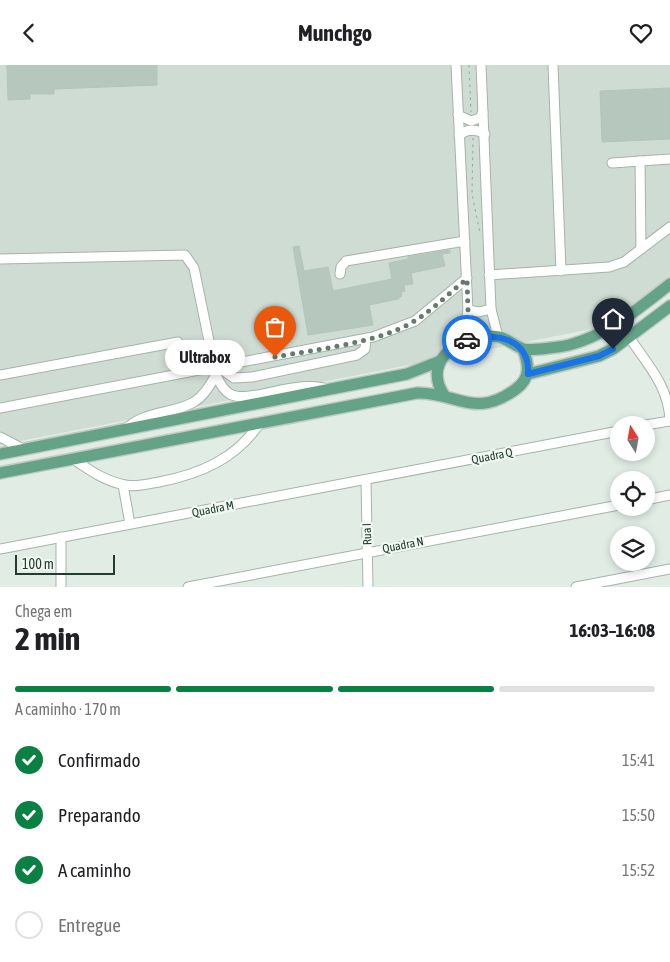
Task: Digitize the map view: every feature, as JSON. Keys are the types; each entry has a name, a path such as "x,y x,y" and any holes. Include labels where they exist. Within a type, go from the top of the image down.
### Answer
{"main road":[{"path":"0,453 417,372 440,361 449,350 463,341 484,337 498,337 523,349 568,345 589,338 618,324 670,284"},
{"path":"528,374 599,356 629,337 670,306"},
{"path":"0,473 417,393 444,395 464,403 489,403 504,398 518,387 528,374 528,363 523,349"},
{"path":"440,361 436,377 444,395"}],"street":[{"path":"456,65 468,310 463,341"},
{"path":"481,65 490,309 498,337"},
{"path":"553,65 560,271"},
{"path":"459,136 480,118 483,112"},
{"path":"458,115 485,134"},
{"path":"612,163 670,159"},
{"path":"640,161 641,249"},
{"path":"489,275 609,267 624,261 670,227"},
{"path":"340,274 343,263 346,261 465,241"},
{"path":"0,259 184,255 194,268 217,371 224,389 236,396 308,385 330,390"},
{"path":"0,408 217,371 366,339 399,329 415,321 467,279"},
{"path":"468,310 479,312 490,309"},
{"path":"629,337 664,389 670,406 670,421 655,424"},
{"path":"217,371 234,379 357,355 365,349 366,339"},
{"path":"0,375 178,342"},
{"path":"125,429 144,416 195,402 208,389 217,371"},
{"path":"73,459 110,481 123,485 138,485 174,479 213,466 239,448 260,423"},
{"name":"Quadra Q","path":"366,481 610,433"},
{"path":"0,437 23,449"},
{"name":"Quadra M","path":"0,549 366,481"},
{"name":"Rua I","path":"366,481 368,587"},
{"path":"123,485 130,524"},
{"path":"655,498 670,495"},
{"name":"Quadra N","path":"188,587 610,507"},
{"path":"61,537 61,587"},
{"path":"576,587 670,569"}],"path":[{"path":"469,65 472,125 472,194 480,235"}],"shaded area":[{"path":"0,65 670,65 670,287 618,324 0,445"}],"building":[{"path":"7,65 157,65 157,85 54,89 54,94 30,94 30,99 8,100"},
{"path":"670,88 670,139 602,142 600,91"},
{"path":"299,246 304,271 328,267 333,291 392,279 389,263 408,259 408,257 450,250 450,253 442,254 445,266 411,273 413,284 404,285 405,291 401,292 402,296 398,299 369,305 373,325 308,335 293,247"}],"way so far":[{"path":"275,357 373,337 399,329 415,321 467,279 468,310 463,341 467,340"}],"place":[{"name":"Ultrabox","path":"275,357"}],"route":[{"path":"467,340 498,337 514,343 523,349 528,363 528,374 552,366 599,356 613,349"}]}
